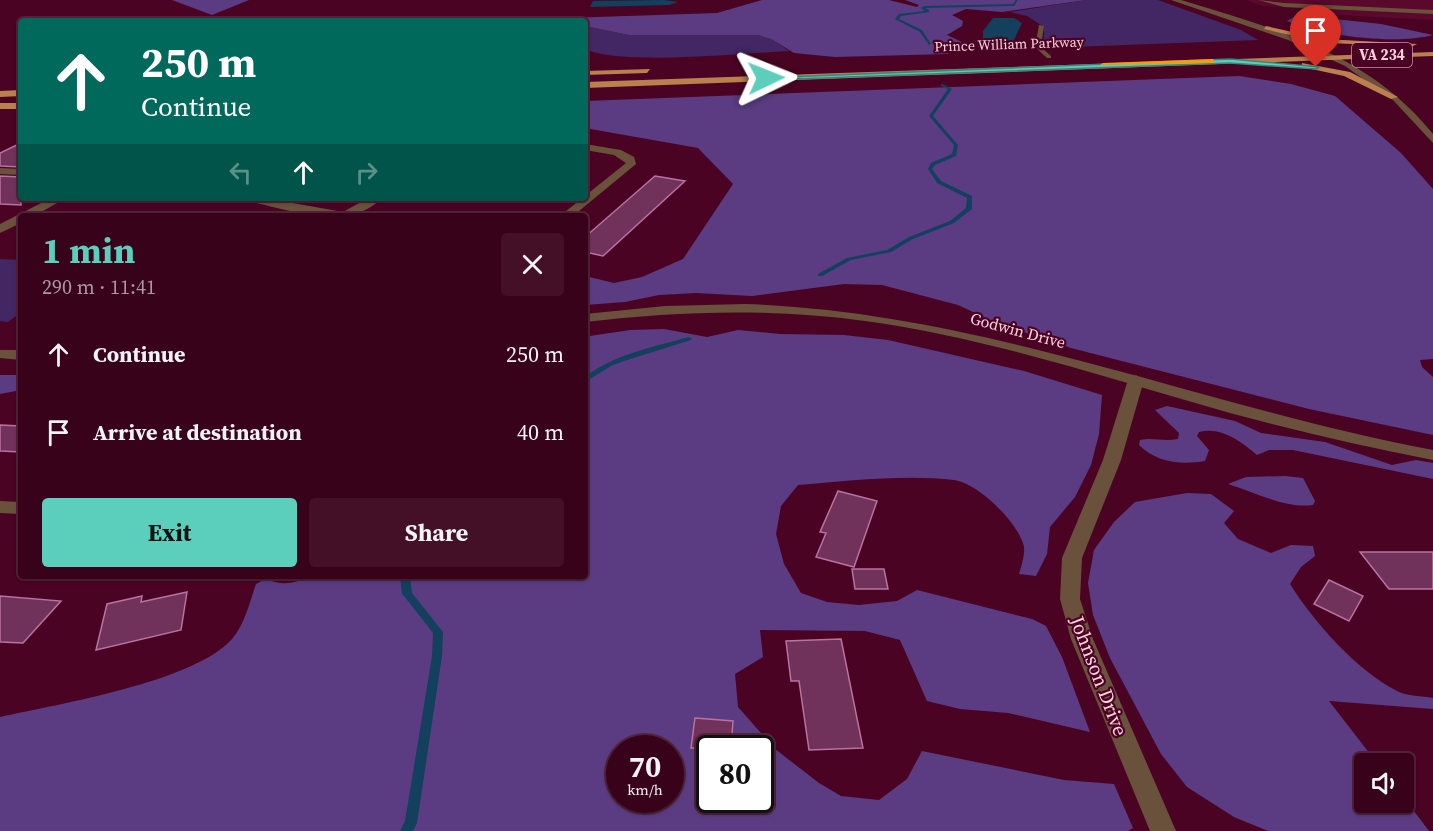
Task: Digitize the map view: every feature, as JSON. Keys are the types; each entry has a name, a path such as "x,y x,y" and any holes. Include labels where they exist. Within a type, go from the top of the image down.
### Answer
{"highway":[{"name":"VA 234","path":"1266,28 1324,41 1420,44 1287,48"},
{"name":"Prince William Parkway","path":"588,85 1433,54"},
{"name":"Prince William Parkway","path":"1038,57 1061,56"},
{"path":"1230,61 1293,63 1326,69 1368,82 1394,97"},
{"path":"588,73 656,71"},
{"path":"0,94 18,93"},
{"path":"0,106 18,105"}],"street":[{"path":"1174,0 1266,28 1330,57 1394,97 1433,140"},
{"path":"588,147 617,152 630,159 631,164 588,198"},
{"path":"0,171 18,172"},
{"path":"31,213 54,201"},
{"path":"263,201 328,213"},
{"path":"349,213 371,201"},
{"path":"570,213 585,201"},
{"path":"0,229 18,220"},
{"name":"Godwin Drive","path":"588,318 714,307 825,311 948,331 1329,434 1433,455"},
{"path":"0,354 18,355"},
{"name":"Johnson Drive","path":"1136,380 1112,460 1072,558 1070,599 1094,668 1163,831"},
{"path":"0,507 18,508"}],"lane":[{"path":"1261,0 1292,5 1433,12"},
{"path":"1041,26 1038,47 1049,57"}],"shaded area":[{"path":"172,0 249,0 212,15"},
{"path":"762,0 889,0 917,7 919,5 905,0 1086,0 1002,12 966,9 952,15 963,21 962,26 947,35 960,41 964,47 947,54 835,57 794,53 771,39 758,35 629,35 588,27 588,18 567,18 717,13"},
{"path":"1086,0 1158,0 1241,30 1258,40 1044,48 1044,27 1027,16 1010,12"},
{"path":"1246,0 1433,0 1433,20 1336,15 1328,10 1262,6"},
{"path":"1297,15 1381,24 1433,35 1380,39 1339,35 1287,21"},
{"path":"588,27 629,35 758,35 771,39 789,51 714,56 626,57 588,50 590,35 588,35"},
{"path":"1239,76 1291,84 1335,96 1401,153 1433,189 1433,359 1420,360 1422,367 1433,377 1433,435 1309,409 1071,348 997,323 958,305 882,285 844,284 752,296 696,293 659,295 625,302 588,305 588,277 614,283 642,277 683,259 733,184 698,148 588,129 588,101"},
{"path":"0,259 18,260 18,314 8,322 0,321"},
{"path":"664,329 707,337 738,330 780,334 844,335 888,340 1024,371 1102,395 1099,434 1091,465 1075,497 1050,527 1047,554 1036,576 1019,574 1024,547 1021,537 1006,516 974,488 954,480 897,478 798,485 781,506 776,534 784,564 801,593 827,602 859,605 897,601 917,590 1032,619 1046,626 1062,657 1090,732 1008,713 960,709 927,701 900,640 865,631 760,630 763,657 735,674 738,707 763,735 696,735 696,813 774,813 774,748 819,783 841,796 879,800 907,779 922,751 1064,780 1114,784 1133,828 1128,831 0,831 0,717 124,689 188,668 213,654 232,639 247,612 256,584 265,579 287,583 301,579 588,579 588,338 630,330"},
{"path":"0,375 18,375 18,391 0,394"},
{"path":"1167,406 1235,421 1261,433 1325,442 1392,465 1416,460 1433,463 1433,479 1293,450 1269,450 1257,455 1231,436 1215,431 1199,432 1197,436 1209,450 1205,461 1187,463 1161,459 1139,445 1140,440 1145,439 1178,439 1179,433 1155,410"},
{"path":"1246,477 1303,478 1315,501 1313,505 1292,505 1228,484"},
{"path":"1187,493 1211,494 1234,511 1224,523 1238,539 1271,553 1291,545 1313,546 1315,556 1301,567 1290,584 1311,614 1337,644 1366,671 1401,693 1433,698 1433,709 1329,701 1369,753 1354,753 1354,813 1414,811 1429,831 1268,831 1234,817 1187,787 1161,754 1110,658 1093,615 1088,583 1094,550 1114,522 1135,502"}],"water":[{"path":"664,0 678,2 669,5 590,7 593,1"},
{"path":"993,18 1014,18 1022,23 1011,46 995,47 983,42 983,31"}],"building":[{"path":"18,144 18,167 0,166 0,153"},
{"path":"0,176 18,177 18,201 21,201 21,205 0,204"},
{"path":"655,176 685,181 603,256 588,253 588,234"},
{"path":"0,425 18,426 18,452 0,451"},
{"path":"838,491 877,501 854,567 816,557 826,533 820,532"},
{"path":"1360,552 1433,552 1433,589 1389,589"},
{"path":"852,569 884,569 888,589 855,589"},
{"path":"1329,580 1363,596 1349,621 1314,604"},
{"path":"187,592 181,630 96,650 107,604 142,596 141,602"},
{"path":"0,596 61,601 23,643 0,642"},
{"path":"841,639 863,748 809,750 799,681 791,681 786,641"},
{"path":"695,718 733,721 732,735 696,735 696,748 691,748"}],"waterway":[{"path":"929,44 921,31 897,19 900,15 928,11 922,8 924,7 1014,5 1017,0"},
{"path":"820,275 849,259 889,251 911,238 952,222 969,209 970,197 939,182 930,169 933,164 954,155 956,145 931,116 950,89 942,85"},
{"path":"588,378 621,359 689,339"},
{"path":"405,579 407,594 438,632 437,656 411,823 406,831"}],"slow traffic":[{"path":"1103,65 1213,61"}],"route":[{"path":"766,78 1230,61 1293,63 1316,67"}]}
